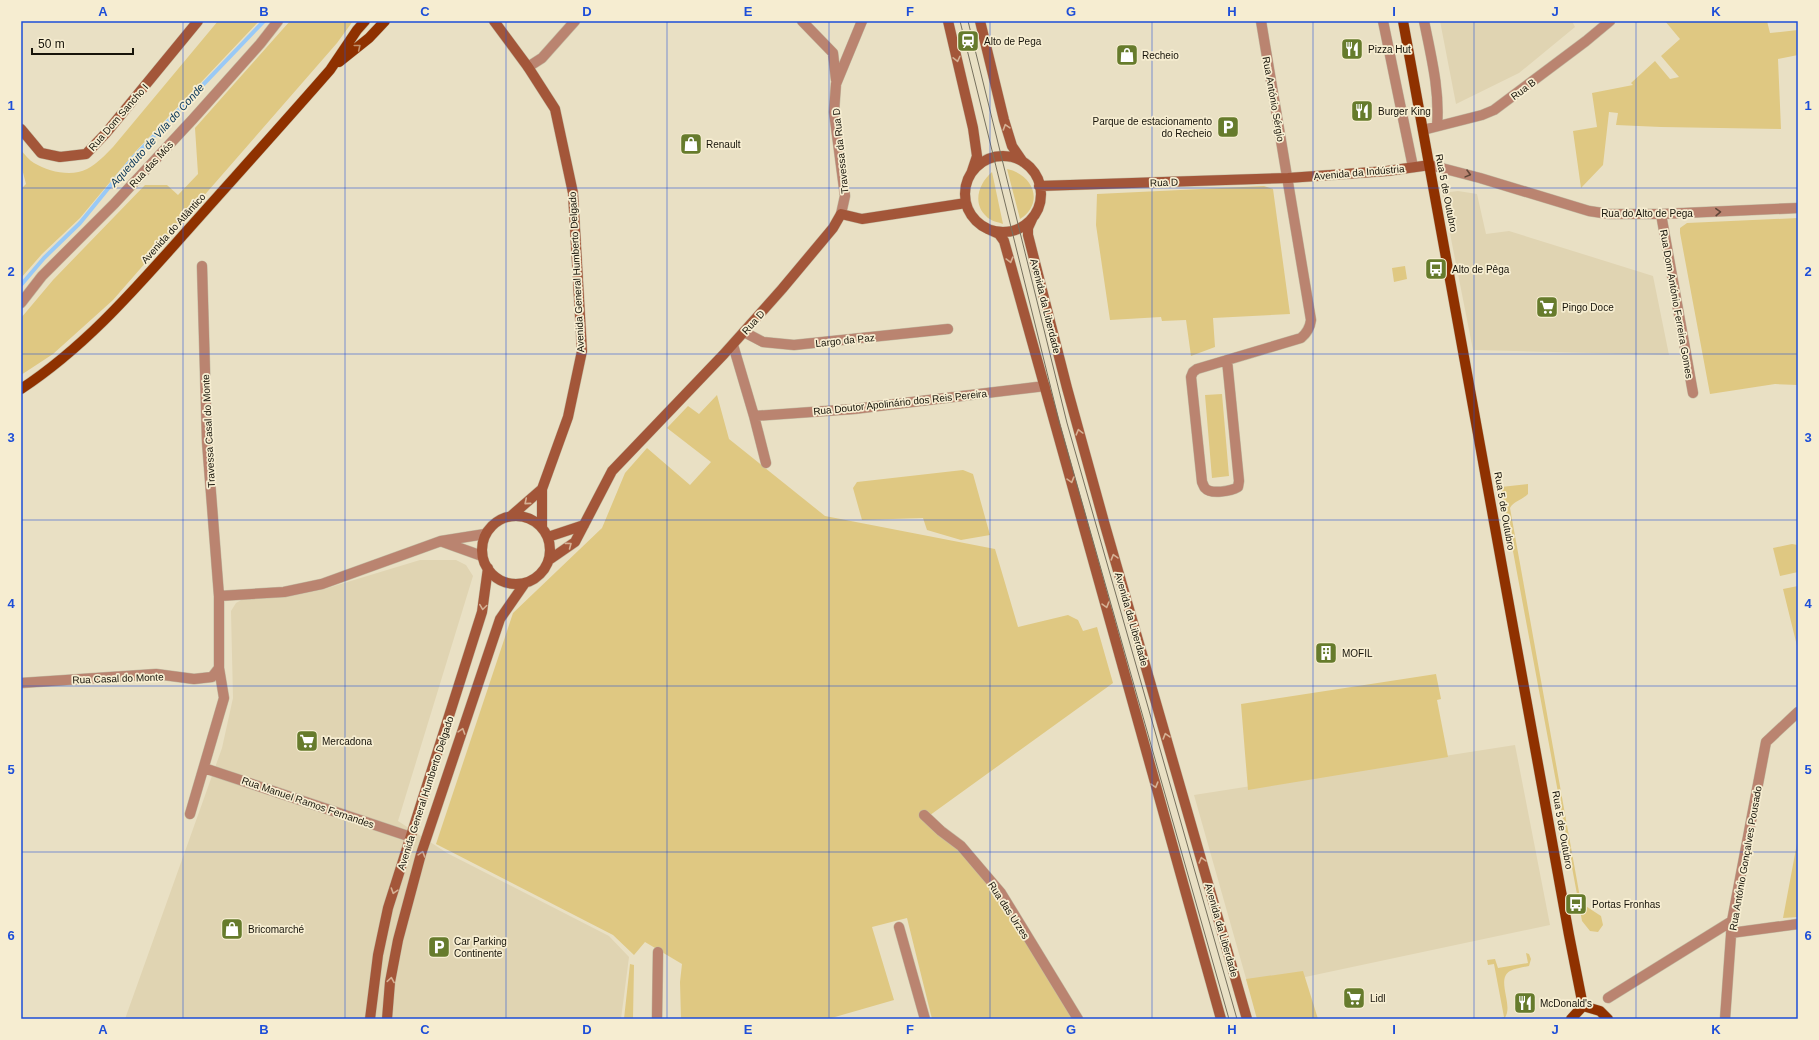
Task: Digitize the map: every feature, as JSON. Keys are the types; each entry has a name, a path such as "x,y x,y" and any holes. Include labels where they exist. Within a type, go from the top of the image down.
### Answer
{"main road":[{"name":"Avenida do Atlântico","path":"21,388 43,374 75,347 121,304 330,70 357,30 365,21"},
{"name":"Avenida do Atlântico","path":"330,70 369,38 385,21"},
{"name":"Rua 5 de Outubro","path":"1403,21 1583,1006"},
{"path":"1571,1019 1583,1006 1600,1011 1608,1019"}],"street":[{"name":"Rua Dom Sancho I","path":"21,129 41,153 60,157 86,154 106,133 198,21"},
{"name":"Rua das Mós","path":"21,302 42,276 114,204 203,107 260,44 278,21"},
{"name":"Avenida General Humberto Delgado","path":"494,21 528,67 555,109 573,193 582,350 568,417 542,489 542,527"},
{"path":"528,67 542,58 575,21"},
{"path":"802,21 833,53 836,84"},
{"name":"Travessa da Rua D","path":"841,214 845,196 834,112 836,84 862,21"},
{"path":"948,21 973,128 977,156 965,191 966,203 971,214 979,224 998,234 1004,241 1221,1019"},
{"path":"980,21 1012,146 1023,162 1036,176 1040,196 1038,207 1033,217 1021,228 997,232 990,230"},
{"name":"Rua António Sérgio","path":"1227,360 1240,481 1238,487 1233,490 1211,492 1206,489 1202,482 1191,377 1193,372 1197,369 1227,360 1301,338 1306,334 1311,326 1288,178 1261,21"},
{"path":"1383,21 1413,167"},
{"path":"1424,21 1437,91 1437,126"},
{"name":"Rua B","path":"1423,130 1482,115 1506,102 1610,21"},
{"path":"972,171 981,163 997,157 1006,156 1023,162"},
{"name":"Avenida da Indústria","path":"1288,178 1387,171 1430,165"},
{"name":"Rua do Alto de Pega","path":"1430,165 1480,178 1589,212 1609,214 1661,214 1798,208"},
{"name":"Rua D","path":"1039,186 1288,178"},
{"path":"841,214 862,219 966,203"},
{"name":"Rua D","path":"549,560 574,542 612,471 744,332 818,247 833,228 841,214"},
{"name":"Rua Dom António Ferreira Gomes","path":"1661,214 1693,393"},
{"name":"Avenida da Liberdade","path":"1033,217 1028,228 1028,235 1067,388 1247,1019"},
{"name":"Travessa Casal do Monte","path":"202,266 207,442 219,596"},
{"name":"Largo da Paz","path":"744,332 763,342 794,345 948,329"},
{"path":"732,345 754,416 766,463"},
{"name":"Rua Doutor Apolinário dos Reis Pereira","path":"754,416 854,409 1045,386"},
{"name":"Avenida General Humberto Delgado","path":"485,534 496,522 511,516 542,489"},
{"path":"511,516 522,516 533,520 542,527 548,537 550,548 549,560"},
{"path":"548,537 584,525"},
{"path":"190,814 224,698 218,668 219,596 284,592 322,584 441,541 485,534 482,545 482,556 488,568 494,575 503,581 514,584 525,582"},
{"path":"441,541 482,556"},
{"name":"Avenida General Humberto Delgado","path":"387,1019 390,982 398,940 421,854 500,619 525,582 536,578 544,570 549,560"},
{"name":"Avenida General Humberto Delgado","path":"370,1019 380,947 388,908 482,612 488,568"},
{"name":"Rua Casal do Monte","path":"21,683 156,674 194,679 212,677 218,668"},
{"name":"Rua António Gonçalves Pousado","path":"1725,1019 1732,921 1766,742 1798,712"},
{"name":"Rua Manuel Ramos Fernandes","path":"204,768 411,837"},
{"name":"Rua das Urzes","path":"924,815 941,831 961,846 1001,893 1078,1019"},
{"path":"1608,998 1732,921"},
{"path":"1731,933 1798,924"},
{"path":"899,927 925,1019"},
{"path":"657,1019 658,952"}],"shaded area":[{"path":"218,21 259,21 136,151 80,218 42,254 21,278 21,189 26,184 21,165 21,150 34,163 53,171 74,173 91,167 113,147"},
{"path":"290,21 353,21 337,43 113,300 53,354 21,375 21,318 53,280 145,185 167,185 178,195 198,174 195,128"},
{"path":"1440,21 1572,21 1575,27 1519,73 1456,104"},
{"path":"1665,21 1767,21 1770,33 1798,30 1798,55 1778,59 1781,129 1616,125 1618,113 1609,112 1603,165 1581,188 1573,131 1597,127 1592,93 1633,85 1631,83 1655,61 1670,79 1679,77 1661,56 1680,39"},
{"path":"1007,169 1024,177 1033,190 1034,197 1032,205 1028,212 1020,219"},
{"path":"992,172 1003,224 988,218 979,205 978,199 981,187"},
{"path":"1264,186 1273,189 1290,314 1213,318 1215,347 1191,356 1186,320 1162,321 1161,317 1110,320 1096,225 1097,194"},
{"path":"1458,191 1477,194 1486,234 1509,231 1653,276 1669,355 1473,350 1442,193"},
{"path":"1798,218 1798,385 1775,384 1710,394 1680,228 1687,223"},
{"path":"1405,266 1407,279 1394,282 1392,268"},
{"path":"1222,394 1229,476 1212,478 1205,395"},
{"path":"717,395 729,439 825,516 995,549 1018,627 1068,615 1078,620 1083,631 1097,627 1113,683 926,818 992,882 1075,1019 932,1019 907,918 872,927 894,1000 828,1019 681,1019 680,982 682,964 645,942 634,955 613,935 436,844 513,613 602,528 625,473 647,448 690,485 711,462 667,428 688,406 699,414"},
{"path":"963,470 973,474 990,535 961,540 927,530 923,518 862,520 853,488 857,482"},
{"path":"1528,484 1528,494 1510,508 1581,903 1601,916 1603,925 1598,932 1590,931 1582,921 1501,487"},
{"path":"1792,544 1798,545 1798,572 1780,576 1773,548"},
{"path":"420,560 456,560 466,565 473,576 398,821 447,853 609,936 629,957 621,1019 125,1019 222,748 233,698 231,611 236,603 243,599 291,596 321,590"},
{"path":"1798,586 1798,650 1783,589"},
{"path":"1436,674 1441,699 1437,700 1448,757 1248,790 1241,704"},
{"path":"1515,745 1550,925 1249,989 1194,795"},
{"path":"1798,838 1798,917 1783,918"},
{"path":"1526,953 1529,954 1531,959 1529,966 1512,970 1506,975 1504,987 1507,1000 1507,1014 1504,1019 1498,1019 1504,1017 1494,964 1488,965 1487,960 1495,959 1498,968 1528,963"},
{"path":"630,964 634,965 633,1019 624,1019"},
{"path":"1303,971 1318,1019 1257,1019 1246,979"}],"waterway":[{"name":"Aqueduto de Vila do Conde","path":"21,285 44,258 80,223 132,159 264,21"}],"tram line":[{"path":"960,21 1060,425 1229,1019"},
{"path":"968,21 1067,423 1237,1019"}],"place":[{"name":"Alto de Pega","path":"968,41"},
{"name":"Pizza Hut","path":"1352,49"},
{"name":"Recheio","path":"1127,55"},
{"name":"Burger King","path":"1362,111"},
{"name":"Parque de estacionamento do Recheio","path":"1228,127"},
{"name":"Renault","path":"691,144"},
{"name":"Alto de Pêga","path":"1436,269"},
{"name":"Pingo Doce","path":"1547,307"},
{"name":"MOFIL","path":"1326,653"},
{"name":"Mercadona","path":"307,741"},
{"name":"Portas Fronhas","path":"1576,904"},
{"name":"Bricomarché","path":"232,929"},
{"name":"Car Parking Continente","path":"439,947"},
{"name":"Lidl","path":"1354,998"},
{"name":"McDonald's","path":"1525,1003"}]}
